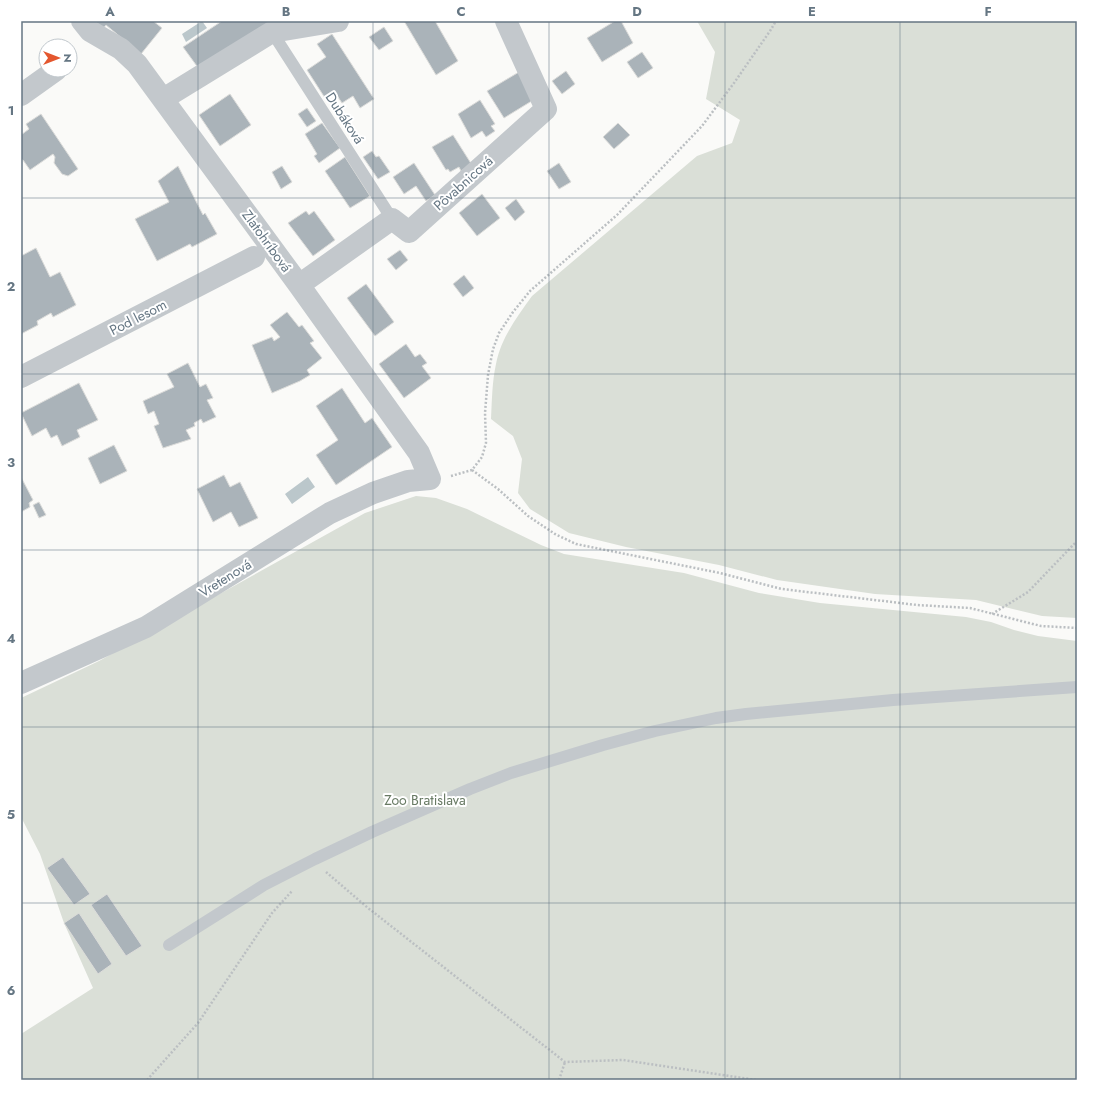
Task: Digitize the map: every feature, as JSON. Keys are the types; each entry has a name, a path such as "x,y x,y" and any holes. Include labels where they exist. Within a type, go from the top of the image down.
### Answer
{"street":[{"name":"Zlatohríbová","path":"82,21 90,31 107,40 127,54 137,64 299,285 419,453 430,479"},
{"path":"163,99 272,32 338,21"},
{"name":"Pôvabnicová","path":"392,219 409,232 546,109 506,21"},
{"path":"21,95 45,78"},
{"path":"299,285 392,219"},
{"name":"Pod lesom","path":"21,377 254,258"},
{"name":"Vretenová","path":"21,683 146,627 330,513 373,493 408,481 430,479"}],"lane":[{"name":"Dubáková","path":"272,32 392,219"},
{"path":"169,945 264,885 315,859 470,789 511,773 603,745 655,731 716,718 746,714 893,700 1077,687"}],"path":[{"path":"776,21 734,83 702,126 617,214 530,291 499,333 493,350 488,375 485,405 486,443 482,457 472,470 498,489 528,516 555,534 576,544 720,572 782,589 917,605 970,608 1040,626 1077,628"},
{"path":"992,614 1028,592 1077,541"},
{"path":"315,859 321,868 368,908 565,1062 623,1060 756,1080"},
{"path":"146,1080 198,1023 272,913 293,890"},
{"path":"559,1080 565,1062"}],"green space":[{"path":"697,21 1077,21 1077,618 1042,616 976,600 875,594 777,580 719,565 626,547 569,533 530,509 518,493 522,459 513,436 491,419 493,385 498,354 510,328 532,296 697,156 732,143 740,120 706,99 715,52"},
{"name":"Zoo Bratislava","path":"416,496 436,498 467,509 541,545 564,554 684,573 759,593 820,603 966,617 991,622 1038,636 1077,641 1077,1080 21,1080 21,1034 93,988 64,923 40,854 21,817 21,698 99,661 365,513"}],"shaded area":[{"path":"202,21 207,28 186,42 182,34"},
{"path":"308,477 315,487 292,504 285,494"}],"building":[{"path":"90,21 153,21 162,28 141,54 106,25 102,30"},
{"path":"222,21 280,21 199,69 183,47"},
{"path":"404,21 435,21 458,61 436,75"},
{"path":"615,21 621,21 633,43 602,62 587,38"},
{"path":"384,27 393,41 379,50 369,37"},
{"path":"332,34 374,99 360,108 353,96 342,103 334,91 325,98 307,70 326,57 317,44"},
{"path":"642,52 653,68 638,78 627,62"},
{"path":"566,71 575,84 562,94 552,81"},
{"path":"519,72 535,99 504,118 487,91"},
{"path":"230,94 251,125 220,146 199,115"},
{"path":"480,100 495,124 491,126 495,131 486,137 482,131 471,138 458,114"},
{"path":"307,108 316,121 307,127 298,114"},
{"path":"41,114 78,169 68,176 62,174 54,163 55,157 53,154 30,170 21,159 21,135 29,129 26,124"},
{"path":"322,123 340,148 319,163 314,156 317,154 305,134"},
{"path":"618,123 630,135 614,149 603,137"},
{"path":"453,135 472,165 461,171 459,167 450,172 448,169 446,170 432,147"},
{"path":"372,151 376,157 379,156 390,172 378,179 363,157"},
{"path":"345,157 370,196 350,208 325,171"},
{"path":"414,163 435,195 426,201 416,186 404,194 393,177"},
{"path":"559,163 571,182 559,189 547,171"},
{"path":"178,166 203,215 205,213 217,234 192,247 190,244 157,261 135,219 169,202 158,181"},
{"path":"282,166 292,182 281,189 272,172"},
{"path":"482,194 500,218 477,236 459,213"},
{"path":"516,199 525,212 515,221 505,208"},
{"path":"306,211 309,215 314,211 335,240 313,256 288,223"},
{"path":"36,248 50,277 60,272 76,305 53,317 51,313 37,321 38,325 21,334 21,256"},
{"path":"400,250 408,260 396,270 387,259"},
{"path":"464,275 474,288 463,297 453,284"},
{"path":"366,284 394,322 375,336 347,298"},
{"path":"287,312 299,327 302,325 314,341 310,343 322,358 307,370 310,375 272,393 252,345 272,337 274,341 280,337 270,325"},
{"path":"406,344 415,357 420,354 427,363 422,366 431,378 404,398 379,364"},
{"path":"188,363 200,387 206,384 213,398 207,400 216,417 203,423 201,419 194,423 195,426 186,430 191,439 163,448 154,426 159,424 154,411 148,414 143,401 174,387 167,374"},
{"path":"79,383 98,420 77,430 80,437 62,446 57,435 51,438 46,428 32,436 21,413"},
{"path":"342,388 365,423 372,418 392,447 336,485 316,455 338,440 316,406"},
{"path":"114,445 127,471 100,484 88,458"},
{"path":"224,475 230,487 240,482 258,518 239,527 231,512 213,522 197,489"},
{"path":"21,477 33,500 29,503 30,507 21,512"},
{"path":"39,502 46,515 39,518 33,505"},
{"path":"63,857 90,894 74,905 47,868"},
{"path":"107,894 142,946 126,956 91,905"},
{"path":"79,913 112,964 98,974 64,923"}]}
